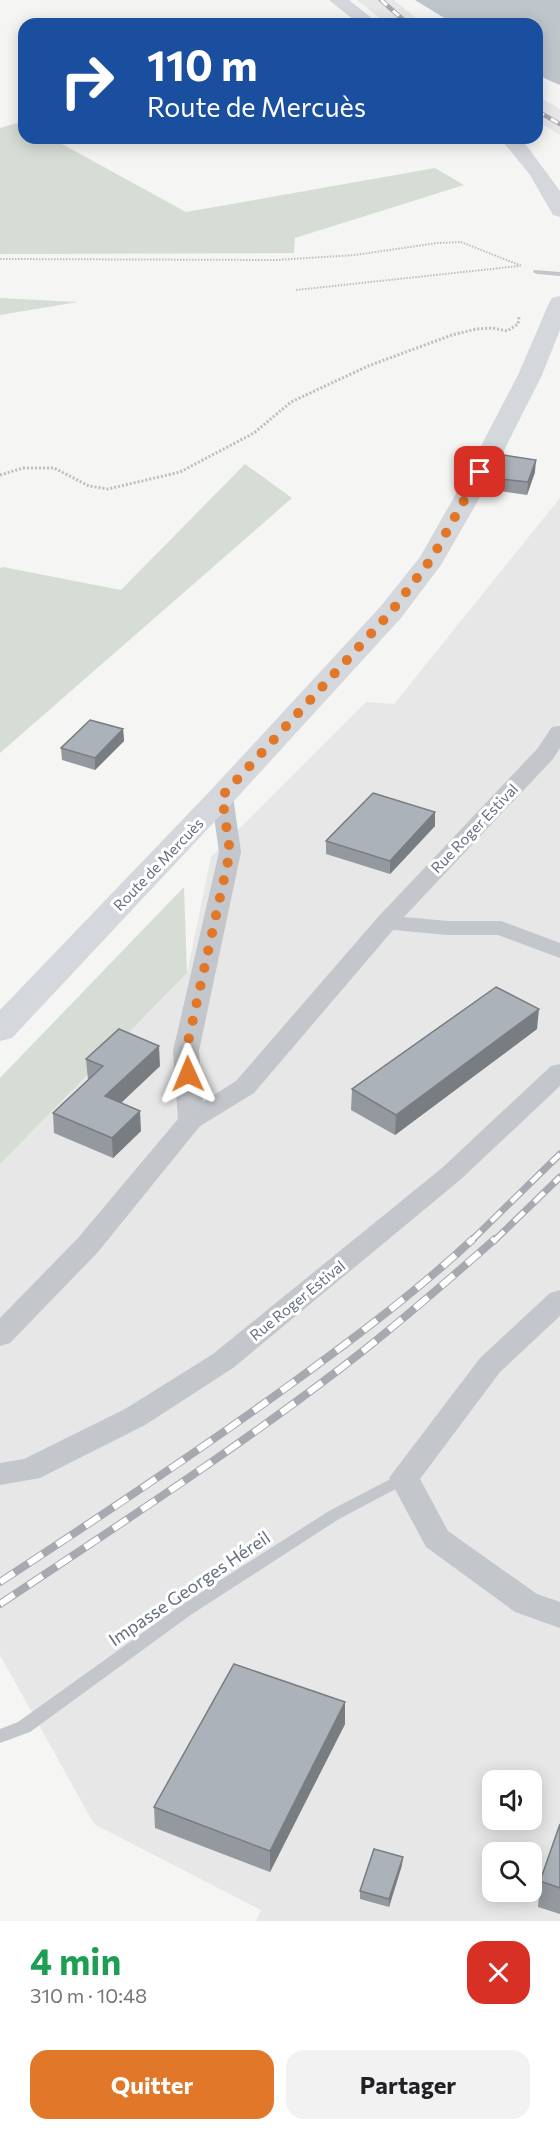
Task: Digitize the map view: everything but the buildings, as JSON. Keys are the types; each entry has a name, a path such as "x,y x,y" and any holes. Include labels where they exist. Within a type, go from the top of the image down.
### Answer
{"main road":[{"path":"338,0 362,18"},
{"path":"516,144 549,186 560,211"},
{"name":"Route de Mercuès","path":"0,1030 222,796 391,612 432,558 470,492 531,375 560,303"}],"street":[{"name":"Rue Roger Estival","path":"0,1336 88,1245 191,1120 245,1087 386,922 544,754 560,732"},
{"path":"191,1120 186,1051 230,852 222,796"},
{"path":"386,922 448,928 501,928 560,951"},
{"name":"Rue Roger Estival","path":"0,1474 29,1470 135,1417 223,1361 451,1174 560,1072"},
{"path":"560,1300 490,1365 404,1478 437,1539 526,1603 560,1615"}],"lane":[{"path":"537,272 560,274"},
{"name":"Impasse Georges Héreil","path":"0,1736 24,1727 186,1610 333,1515 404,1478"}],"path":[{"path":"0,259 276,260 355,255 437,243 461,242 537,272"},
{"path":"296,290 521,266"},
{"path":"0,475 23,468 54,468 89,486 108,489 180,472 254,433 291,402 368,366 476,329 493,328 507,331 518,324 519,317"}],"shaded area":[{"path":"357,0 394,0 416,18 380,18"},
{"path":"415,0 560,0 560,85 543,78 543,18 444,18"},
{"path":"543,99 560,109 560,135 543,125"},
{"path":"18,123 18,144 62,144 186,212 435,168 464,185 295,238 294,253 0,254 0,128"},
{"path":"0,298 78,302 0,315"},
{"path":"245,464 292,498 0,753 0,568 121,590"},
{"path":"560,498 560,1921 256,1921 261,1910 94,1824 0,1655 0,1164 187,973 211,857 366,702 394,704"},
{"path":"184,887 187,973 0,1164 0,1078"}],"railway":[{"path":"381,0 401,18"},
{"path":"543,114 560,124"},
{"path":"471,1241 560,1154"},
{"path":"494,1241 560,1177"},
{"path":"0,1582 147,1485 338,1350 429,1278 473,1239"},
{"path":"0,1604 184,1481 319,1385 397,1324 495,1239"}],"route":[{"path":"188,1074 186,1051 230,852 222,796 391,612 432,558 480,472"}]}
